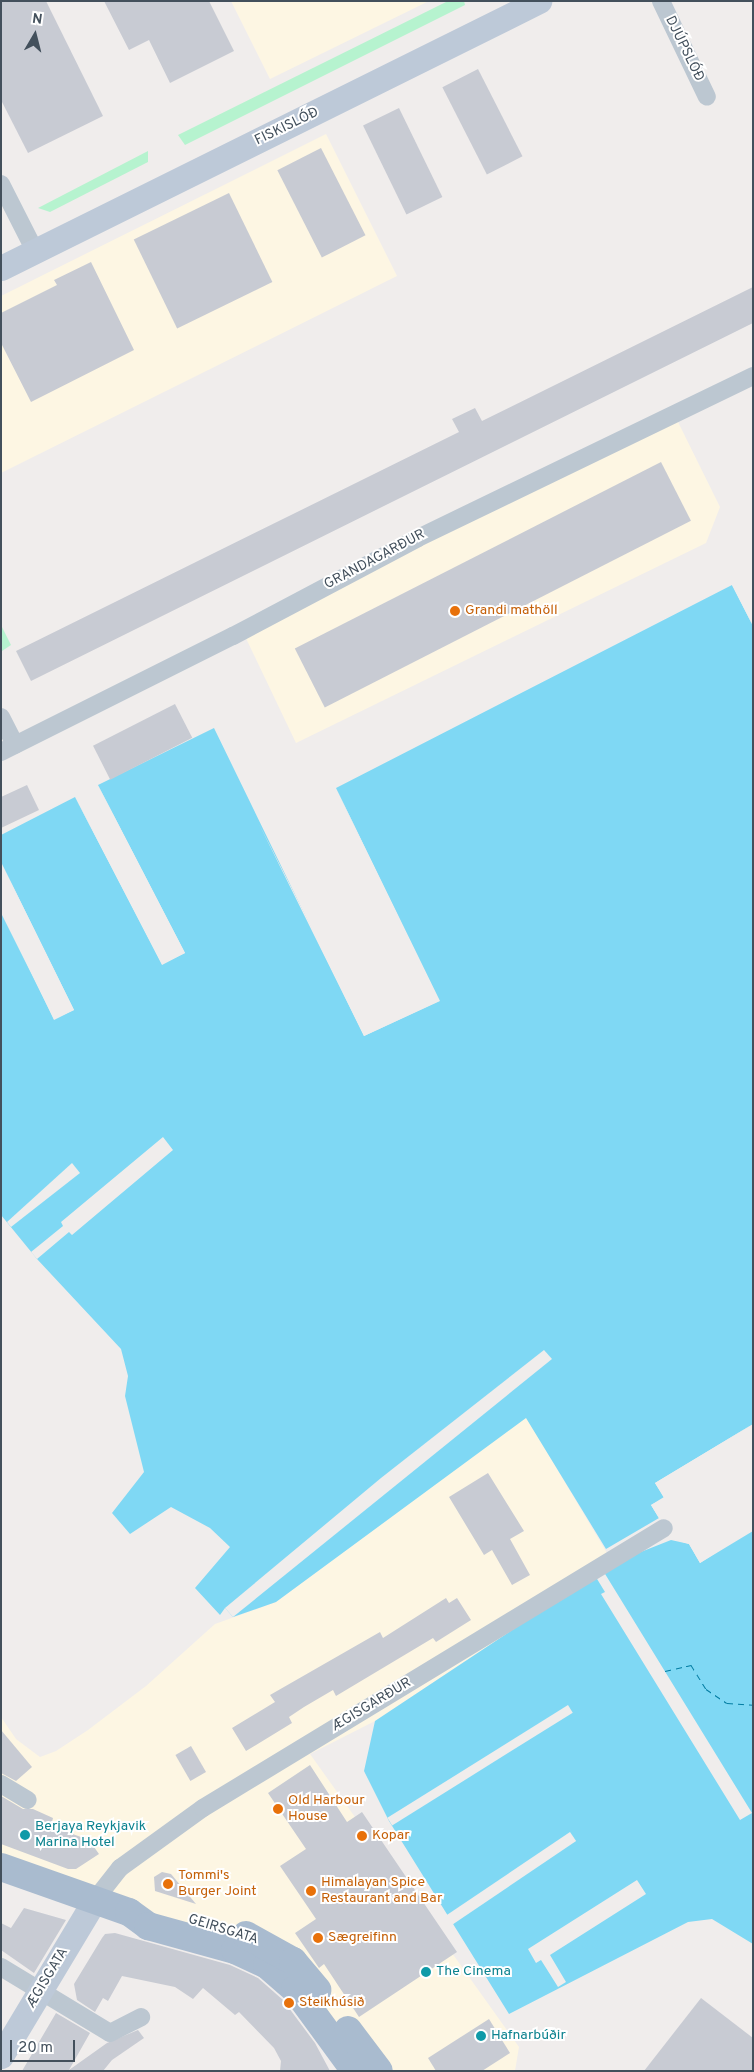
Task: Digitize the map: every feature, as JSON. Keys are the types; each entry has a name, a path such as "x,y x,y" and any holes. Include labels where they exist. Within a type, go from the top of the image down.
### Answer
{"main road":[{"name":"GEIRSGATA","path":"1,1867 129,1912 148,1926 236,1950 267,1965 295,1989 355,2071"},
{"name":"GEIRSGATA","path":"129,1912 156,1911 251,1936 280,1951 305,1974 379,2071"}],"street":[{"name":"FISKISLÓÐ","path":"1,268 539,1"},
{"name":"DJÚPSLÓÐ","path":"661,1 707,97"},
{"path":"1,184 35,251"},
{"name":"GRANDAGARÐUR","path":"8,748 418,538 753,376"},
{"path":"1,717 8,748"},
{"name":"ÆGISGARÐUR","path":"94,1901 120,1868 203,1808 664,1528"},
{"path":"1,1784 28,1800"},
{"name":"ÆGISGATA","path":"1,2056 94,1901"},
{"path":"1,1967 110,2033 141,2017"}],"shaded area":[{"path":"231,1 429,1 270,79"},
{"path":"326,134 397,276 1,473 1,296"},
{"path":"677,420 720,507 706,543 296,743 242,630"},
{"path":"526,1417 613,1563 375,1721 310,1754 519,2047 515,2071 366,2071 303,1983 1,1857 1,1717 16,1739 40,1757 56,1751 88,1730 146,1686 215,1624 276,1602"}],"green space":[{"path":"448,1 464,1 465,5 185,145 178,135"},
{"path":"148,151 148,162 50,212 38,208"},
{"path":"1,625 11,645 2,651 1,650"}],"water":[{"path":"732,585 753,626 753,1424 655,1483 664,1498 651,1505 659,1518 606,1549 526,1418 276,1602 233,1617 225,1608 220,1615 195,1588 230,1547 210,1528 171,1507 130,1534 112,1513 144,1472 125,1396 128,1376 121,1349 37,1259 1,1215 1,913 54,1019 74,1010 1,862 1,835 75,797 162,964 185,953 98,785 214,728 364,1036 439,1001 336,788"},
{"path":"753,1531 753,1944 712,1919 688,1922 509,2014 389,1821 364,1771 375,1721 613,1563 671,1540 689,1544 700,1563"}],"pier":[{"path":"731,583 734,584 753,626 732,585"},
{"path":"98,785 185,953 162,965 75,797 163,961 181,952"},
{"path":"336,788 440,1001 364,1036 259,824 365,1032 436,1000"},
{"path":"1,862 74,1010 54,1020 1,910 55,1016 71,1009"},
{"path":"163,1137 173,1150 72,1235 69,1232 37,1259 31,1252 63,1226 61,1222"},
{"path":"72,1163 80,1173 11,1227 7,1222"},
{"path":"544,1350 552,1359 233,1617 225,1608 381,1478"},
{"path":"753,1424 658,1484 667,1497 655,1506 660,1520 651,1505 664,1497 655,1483"},
{"path":"753,1529 700,1563 689,1544 670,1538 690,1542 701,1560"},
{"path":"602,1569 752,1813 740,1820 601,1594 605,1592 594,1574"},
{"path":"568,1705 573,1713 392,1826 387,1818"},
{"path":"570,1832 576,1841 453,1924 446,1915"},
{"path":"637,1880 646,1894 550,1955 566,1982 558,1987 541,1960 536,1963 528,1949"}],"building":[{"path":"1,1 46,1 103,116 28,153 1,100"},
{"path":"104,1 209,1 234,51 170,83 149,40 129,50"},
{"path":"478,69 522,156 487,174 442,87"},
{"path":"399,108 442,197 406,215 363,126"},
{"path":"321,148 365,235 322,258 277,170"},
{"path":"229,193 272,282 177,328 134,239"},
{"path":"91,262 134,350 31,402 1,343 1,313 57,285 54,280"},
{"path":"753,287 753,323 31,681 16,651 459,432 452,419 475,408 482,421"},
{"path":"661,462 691,521 325,707 295,649"},
{"path":"175,704 192,738 110,780 93,746"},
{"path":"27,785 39,810 1,828 1,797"},
{"path":"488,1473 524,1531 510,1539 530,1575 512,1585 492,1550 484,1555 449,1497"},
{"path":"446,1598 449,1603 457,1598 471,1620 436,1642 433,1638 336,1696 333,1690 289,1717 292,1723 246,1751 232,1728 275,1702 270,1695 380,1632 383,1638"},
{"path":"1,1730 32,1767 16,1781 1,1773"},
{"path":"191,1746 206,1772 190,1781 175,1755"},
{"path":"310,1765 347,1822 362,1812 457,1952 359,2017 324,1964 319,1968 295,1933 316,1919 280,1866 306,1849 268,1793"},
{"path":"1,1796 23,1809 33,1809 53,1818 51,1826 89,1840 99,1854 76,1869 68,1869 1,1844"},
{"path":"162,1872 171,1874 196,1904 155,1891 154,1877"},
{"path":"24,1908 66,1920 34,1973 1,1950 1,1923 11,1928"},
{"path":"115,1933 230,1965 258,1978 283,2000 315,2043 330,2071 280,2071 281,2061 274,2048 239,2012 235,2015 203,1988 193,1999 175,1987 122,1976 108,2001 103,1998 95,2012 77,2000 74,1984 105,1934"},
{"path":"701,1998 753,2038 753,2071 644,2071"},
{"path":"56,2013 90,2033 69,2070 107,2043 138,2030 144,2038 112,2060 103,2071 22,2071"},
{"name":"Hafnarbúðir","path":"489,2019 510,2053 482,2071 436,2071 428,2058"}],"ferry route":[{"path":"665,1671 691,1665 706,1689 727,1703 753,1705"}],"place":[{"name":"Grandi mathöll","path":"455,611"},
{"name":"Old Harbour House","path":"278,1809"},
{"name":"Berjaya Reykjavik Marina Hotel","path":"25,1835"},
{"name":"Kopar","path":"362,1836"},
{"name":"Tommi's Burger Joint","path":"168,1884"},
{"name":"Himalayan Spice Restaurant and Bar","path":"311,1891"},
{"name":"Sægreifinn","path":"318,1938"},
{"name":"The Cinema","path":"426,1972"},
{"name":"Steikhúsið","path":"289,2003"},
{"name":"Hafnarbúðir","path":"481,2036"}]}
